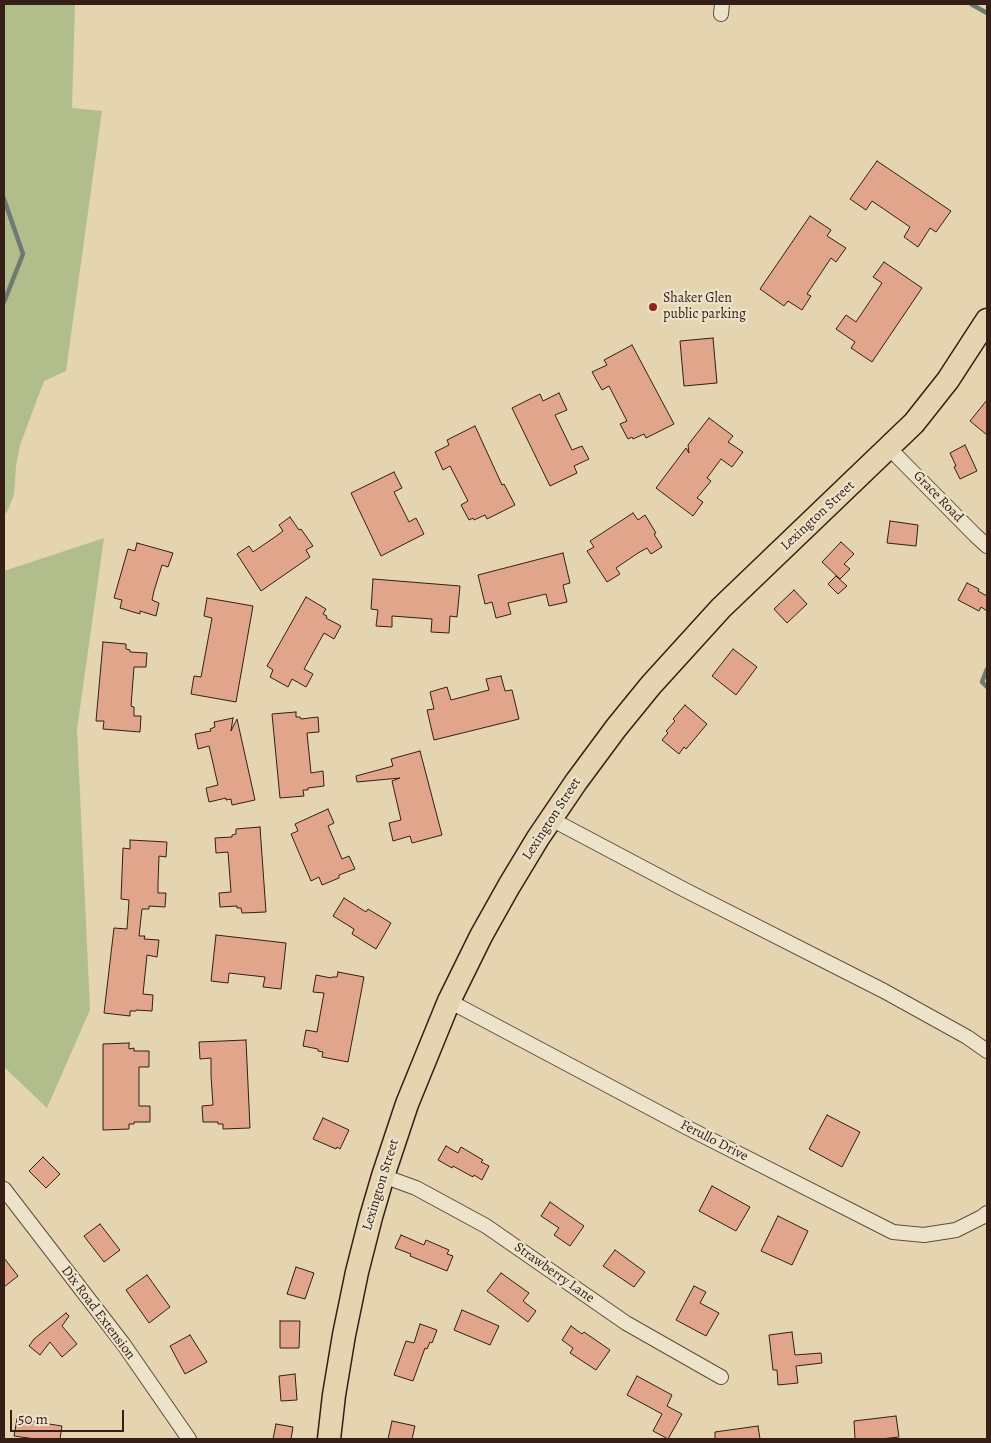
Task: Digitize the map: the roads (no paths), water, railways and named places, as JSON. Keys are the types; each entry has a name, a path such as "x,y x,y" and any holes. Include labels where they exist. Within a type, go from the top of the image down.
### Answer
{"main road":[{"name":"Lexington Street","path":"329,1439 344,1335 357,1272 383,1176 406,1104 449,1001 487,924 538,838 616,728 682,650 741,588 889,448 931,403 964,357 987,320"}],"street":[{"name":"Grace Road","path":"889,448 987,546"},
{"path":"551,819 884,991 968,1037 987,1051"},
{"name":"Ferullo Drive","path":"449,1001 686,1127 893,1232 924,1235 956,1230 987,1213"},
{"name":"Strawberry Lane","path":"383,1176 416,1188 486,1226 626,1323 721,1377"},
{"name":"Dix Road Extension","path":"4,1189 124,1345 189,1439"}],"waterway":[{"path":"971,4 987,13"},
{"path":"4,199 23,254 4,302"},
{"path":"987,669 982,682 987,687"}],"place":[{"name":"Shaker Glen public parking","path":"653,307"}]}
